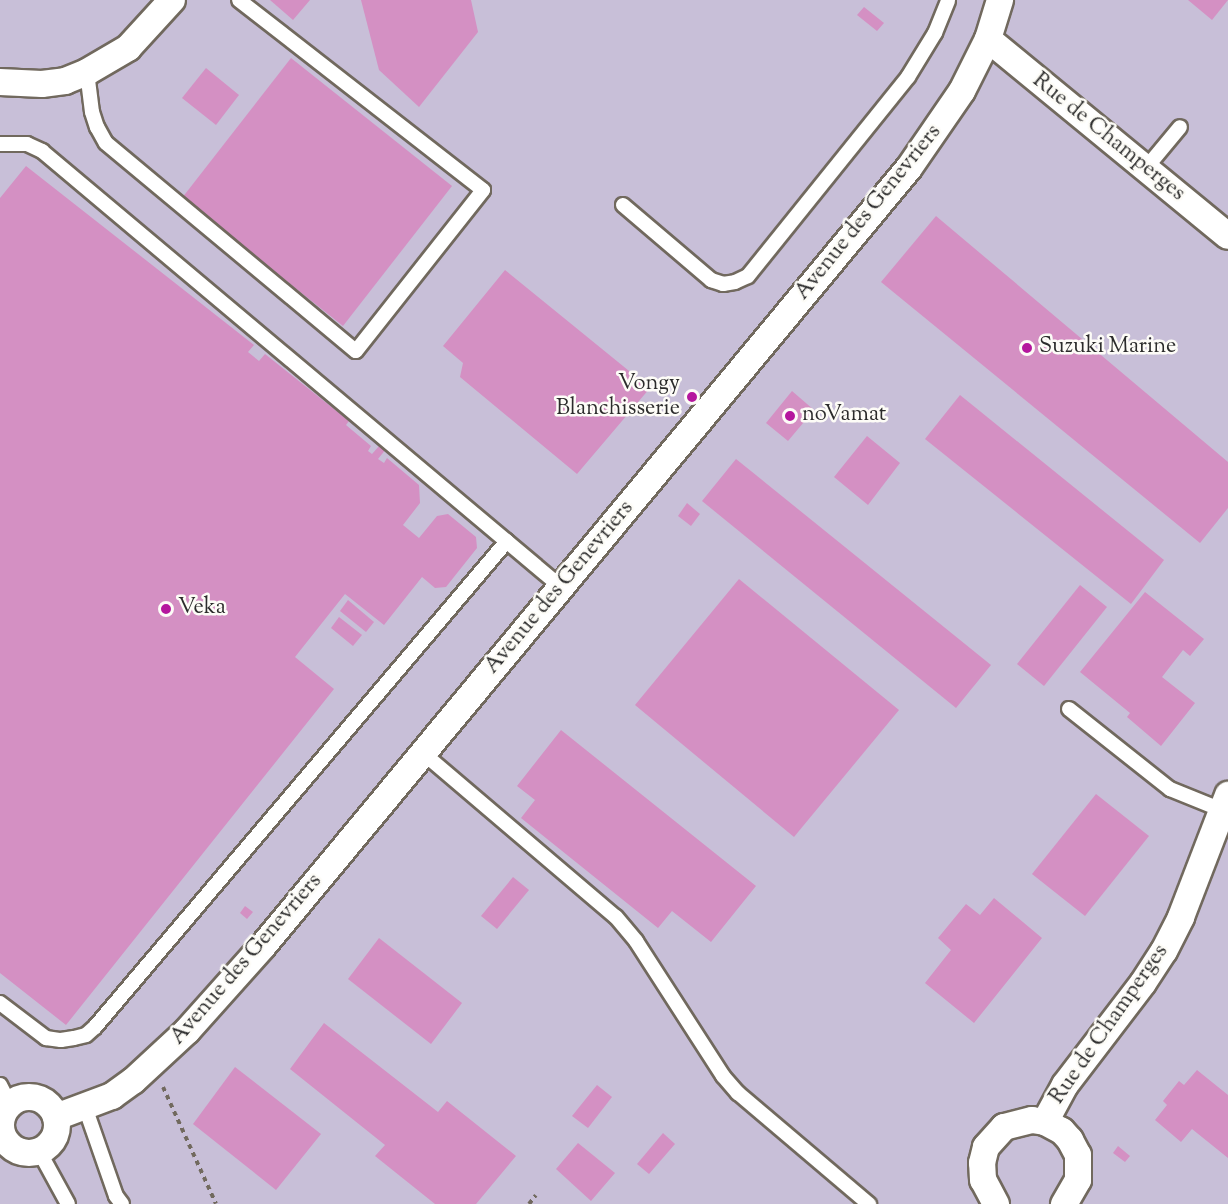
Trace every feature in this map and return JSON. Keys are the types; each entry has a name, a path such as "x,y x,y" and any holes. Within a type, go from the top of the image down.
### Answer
{"street":[{"path":"0,82 42,84 64,81 109,62 128,48 172,0"},
{"name":"Avenue des Genevriers","path":"56,1117 111,1096 152,1064 198,1019 263,946 915,160 962,91 988,39 1000,0"},
{"name":"Rue de Champerges","path":"988,39 1228,236"},
{"name":"Rue de Champerges","path":"1045,1122 1065,1085 1143,983 1164,951 1181,917 1225,802"},
{"path":"24,1098 39,1099 51,1108 56,1117 54,1137 39,1151 17,1150 7,1141 2,1111 24,1098"},
{"name":"Rue de Champerges","path":"991,1202 981,1172 983,1156 992,1138 1004,1127 1018,1121 1045,1122 1067,1136 1078,1155 1078,1180 1064,1204"}],"lane":[{"path":"87,72 92,112 106,143 356,351 483,190 239,0"},
{"path":"623,205 711,280 723,284 748,276 893,98 935,33 948,0"},
{"path":"1146,168 1180,127"},
{"path":"0,144 27,144 42,151 561,587"},
{"path":"0,1003 46,1038 61,1040 74,1038 86,1035 95,1027 507,541"},
{"path":"1069,709 1170,789 1225,802"},
{"path":"423,753 616,917 636,941 723,1076 738,1093 869,1204"},
{"path":"85,1107 116,1196 122,1204"},
{"path":"39,1151 68,1204"}],"path":[{"path":"152,1064 216,1204"},
{"path":"529,1204 536,1195"}],"shaded area":[{"path":"0,0 1228,0 1228,1204 0,1204"}],"building":[{"path":"270,0 310,0 293,20"},
{"path":"361,0 471,0 478,32 419,107 379,70"},
{"path":"1188,0 1228,0 1212,20"},
{"path":"864,7 884,23 877,31 857,15"},
{"path":"291,58 452,186 343,326 182,198"},
{"path":"206,68 239,95 216,125 182,98"},
{"name":"Veka","path":"26,166 254,345 248,352 259,361 265,354 349,421 346,425 371,446 368,451 372,454 380,445 386,449 378,459 384,463 387,458 419,485 420,503 403,525 419,538 437,516 448,514 476,537 477,548 446,587 435,588 422,577 384,625 345,594 295,657 334,689 66,1025 0,973 0,198"},
{"name":"Suzuki Marine","path":"936,216 1228,462 1228,508 1200,543 881,282"},
{"path":"505,270 650,388 577,474 460,377 463,363 443,346"},
{"name":"noVamat","path":"792,391 814,410 788,441 766,423"},
{"path":"960,395 1164,560 1131,604 925,439"},
{"path":"867,436 900,463 868,505 834,477"},
{"path":"736,459 991,665 956,708 702,501"},
{"path":"687,503 700,514 691,526 678,516"},
{"path":"739,579 899,710 794,837 635,705"},
{"path":"1080,585 1107,607 1044,686 1017,664"},
{"path":"1145,592 1204,639 1190,656 1183,650 1162,677 1195,703 1161,746 1127,717 1130,713 1080,672"},
{"path":"348,600 374,622 366,632 340,611"},
{"path":"339,617 362,635 353,646 331,628"},
{"path":"561,730 756,886 711,942 672,911 658,928 521,818 535,800 517,786"},
{"path":"1096,794 1149,836 1085,916 1032,874"},
{"path":"513,877 529,890 497,929 481,916"},
{"path":"994,898 1042,938 974,1023 925,983 951,950 938,938 966,904 980,915"},
{"path":"245,906 253,912 247,919 240,913"},
{"path":"379,938 462,1003 431,1044 348,979"},
{"path":"324,1023 438,1112 447,1101 516,1156 476,1204 435,1204 375,1156 385,1145 290,1069"},
{"path":"235,1067 321,1134 276,1190 193,1124"},
{"path":"1197,1070 1228,1095 1228,1158 1192,1129 1181,1142 1155,1120 1167,1105 1163,1101 1179,1081 1184,1085"},
{"path":"597,1085 612,1097 588,1128 572,1116"},
{"path":"663,1133 675,1144 649,1174 637,1164"},
{"path":"578,1143 615,1173 591,1201 556,1169"},
{"path":"1118,1146 1130,1156 1125,1162 1113,1153"}],"place":[{"name":"Suzuki Marine","path":"1027,348"},
{"name":"Vongy Blanchisserie","path":"692,397"},
{"name":"noVamat","path":"790,416"},
{"name":"Veka","path":"166,609"}]}
